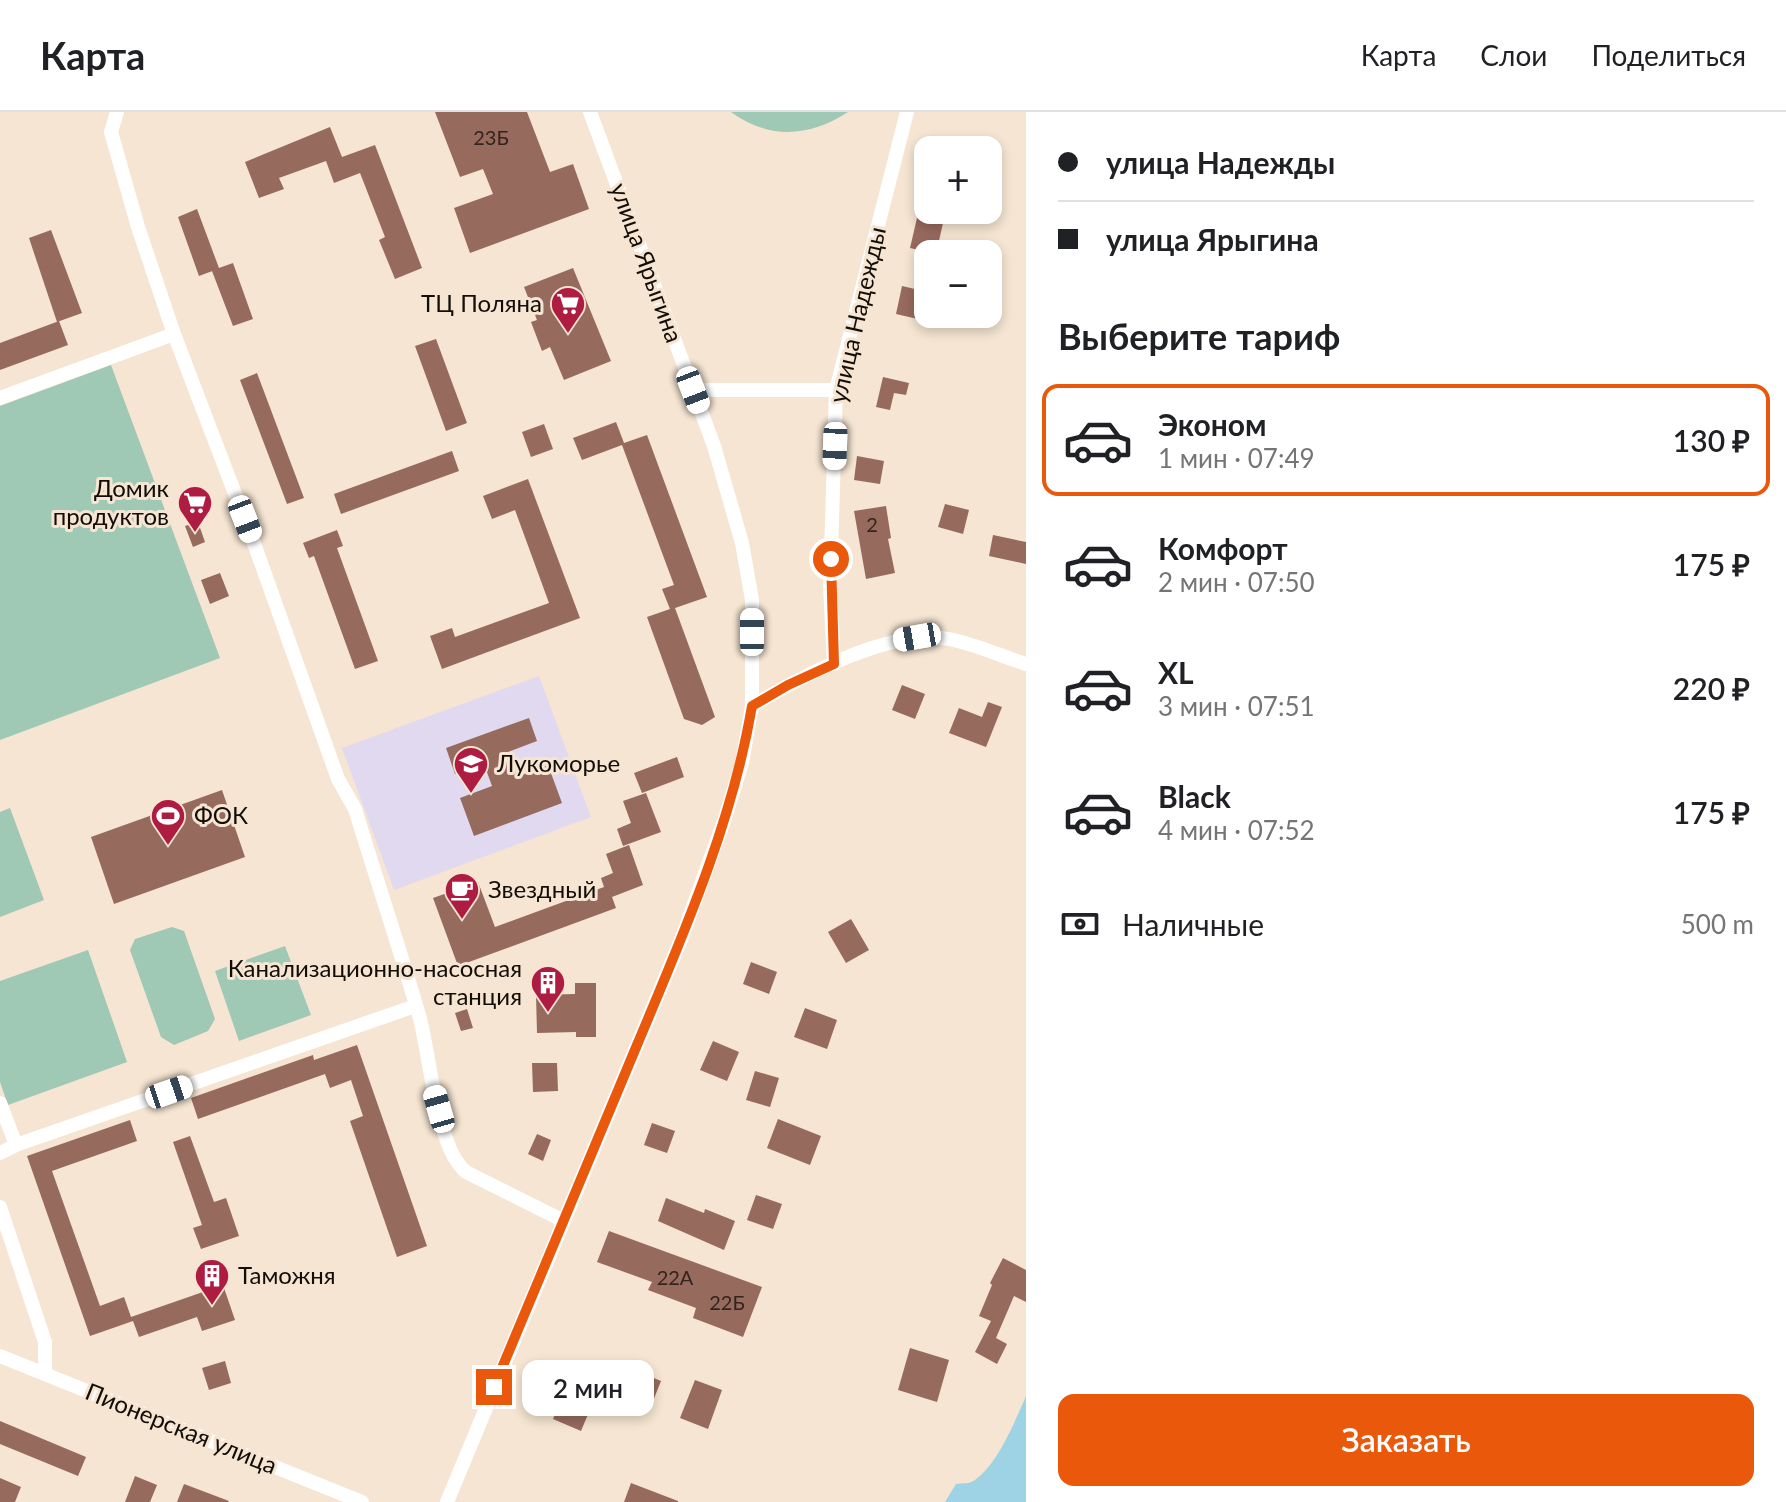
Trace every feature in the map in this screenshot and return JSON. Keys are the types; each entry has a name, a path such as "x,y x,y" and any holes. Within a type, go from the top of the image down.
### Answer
{"street":[{"path":"117,112 111,132 138,227 174,334 255,546 338,779 355,809 415,1006 431,1083 455,1163 466,1172 564,1221"},
{"name":"улица Ярыгина","path":"447,1502 682,937 742,763 752,706 752,600 742,543 714,446 590,112"},
{"name":"улица Надежды","path":"834,664 830,587 836,390 907,112"},
{"path":"0,398 174,334"},
{"path":"693,390 836,390"},
{"path":"752,706 834,664 892,641 917,637 949,639 1026,664"},
{"path":"0,1153 415,1006"},
{"path":"0,1103 16,1145"},
{"path":"0,1207 45,1342 45,1374"},
{"name":"Пионерская улица","path":"0,1356 362,1502"}],"shaded area":[{"name":"Лукоморье","path":"539,676 591,817 394,890 342,748"}],"green space":[{"path":"731,112 848,112 819,126 790,132 760,127"},
{"path":"111,365 220,658 0,740 0,406"},
{"path":"10,808 44,900 0,917 0,812"},
{"path":"172,927 184,931 215,1019 208,1031 174,1045 161,1037 130,950 135,939"},
{"path":"285,946 311,1015 239,1041 215,971"},
{"path":"88,950 127,1062 8,1105 0,1082 0,981"}],"water":[{"path":"1026,1396 1026,1502 945,1502 956,1484 973,1481 991,1464"}],"building":[{"path":"435,112 527,112 550,172 573,164 589,209 470,253 454,208 493,194 483,169 460,177"},
{"path":"330,127 342,157 375,145 422,268 395,279 379,240 385,237 360,173 334,183 326,161 279,178 284,189 259,198 245,162"},
{"path":"197,209 219,268 233,263 253,319 233,326 212,271 199,276 178,217"},
{"path":"916,224 943,224 939,240 914,240 914,249 910,248"},
{"path":"51,230 82,313 57,322 29,238"},
{"name":"ТЦ Поляна","path":"573,268 611,361 564,380 550,347 542,351 531,322 537,320 524,287"},
{"path":"902,286 914,289 914,318 896,314"},
{"path":"59,321 68,345 0,370 0,343"},
{"path":"436,339 467,423 446,431 415,346"},
{"path":"257,373 304,498 287,504 240,380"},
{"path":"883,377 909,383 906,395 894,393 890,410 876,407"},
{"path":"616,422 624,443 647,435 707,597 675,608 715,717 702,725 684,719 647,617 670,609 662,589 674,585 622,445 582,460 573,438"},
{"path":"544,424 553,449 531,457 522,432"},
{"path":"452,451 459,471 341,514 334,494"},
{"path":"857,456 884,461 880,484 854,480"},
{"path":"528,479 580,618 442,669 430,636 452,628 455,637 549,603 515,510 492,519 483,496"},
{"path":"945,504 969,510 963,534 938,527"},
{"path":"886,506 891,538 888,539 895,573 866,579 854,511"},
{"name":"Домик продуктов","path":"198,522 205,542 193,547 185,526"},
{"path":"337,530 343,546 337,548 378,661 355,669 314,556 309,558 303,543"},
{"path":"993,535 1026,542 1026,564 989,556"},
{"path":"220,573 229,596 210,604 201,580"},
{"path":"902,685 925,694 915,719 892,710"},
{"path":"988,702 1002,707 986,747 949,733 959,708 982,717"},
{"path":"529,718 537,741 508,752 517,777 548,765 562,803 474,836 460,798 492,786 484,764 455,774 446,748"},
{"path":"677,757 684,777 642,793 634,773"},
{"name":"ФОК","path":"222,790 245,857 114,904 91,837"},
{"path":"646,793 661,832 623,846 617,829 631,823 623,801"},
{"path":"629,845 643,885 612,897 616,908 458,966 433,898 478,882 495,927 604,887 601,878 613,873 606,854"},
{"path":"851,919 869,950 846,963 828,932"},
{"path":"751,962 777,972 769,994 743,984"},
{"path":"575,983 596,983 596,1037 576,1037 576,1032 537,1033 536,995 575,994"},
{"path":"805,1008 837,1020 827,1049 794,1037"},
{"path":"467,1009 473,1028 461,1031 455,1013"},
{"path":"713,1041 739,1052 727,1081 700,1070"},
{"path":"357,1045 427,1246 397,1257 350,1121 363,1116 351,1080 330,1088 325,1074 198,1119 191,1098 313,1055 314,1060"},
{"path":"532,1063 557,1063 558,1091 533,1092"},
{"path":"755,1071 779,1078 770,1107 746,1100"},
{"path":"778,1119 821,1136 810,1165 767,1148"},
{"path":"130,1120 137,1141 52,1171 100,1306 124,1297 131,1317 223,1285 235,1320 202,1331 197,1317 139,1337 133,1321 90,1336 27,1156"},
{"path":"652,1123 675,1131 667,1153 644,1145"},
{"path":"537,1134 551,1140 543,1161 528,1154"},
{"path":"190,1136 214,1202 226,1198 239,1236 201,1249 193,1228 202,1225 173,1142"},
{"path":"756,1195 782,1204 773,1229 747,1220"},
{"path":"666,1198 735,1221 724,1250 658,1221"},
{"path":"609,1231 762,1287 743,1337 693,1318 696,1308 648,1290 652,1282 597,1262"},
{"path":"1003,1258 1026,1270 1026,1302 1014,1296 996,1338 1007,1344 997,1364 975,1352 991,1321 979,1316 992,1285 990,1283"},
{"path":"910,1348 949,1360 937,1402 898,1390"},
{"path":"610,1360 661,1381 651,1406 600,1386"},
{"path":"225,1361 231,1383 209,1390 202,1368"},
{"path":"695,1380 722,1390 708,1429 680,1418"},
{"path":"561,1400 589,1412 581,1431 553,1419"},
{"path":"0,1421 86,1457 78,1476 0,1444"},
{"path":"135,1476 157,1485 150,1502 125,1502"},
{"path":"0,1478 21,1487 15,1502 0,1502"},
{"path":"631,1483 678,1501 678,1502 624,1502"},
{"path":"184,1484 229,1501 177,1502"}],"place":[{"name":"ТЦ Поляна","path":"568,335"},
{"name":"Домик продуктов","path":"195,534"},
{"name":"Лукоморье","path":"471,795"},
{"name":"ФОК","path":"168,847"},
{"name":"Звездный","path":"462,921"},
{"name":"Канализационно-насосная станция","path":"548,1014"},
{"name":"Таможня","path":"212,1307"}],"route":[{"path":"494,1387 682,937 742,763 752,706 834,664 831,559"}]}
